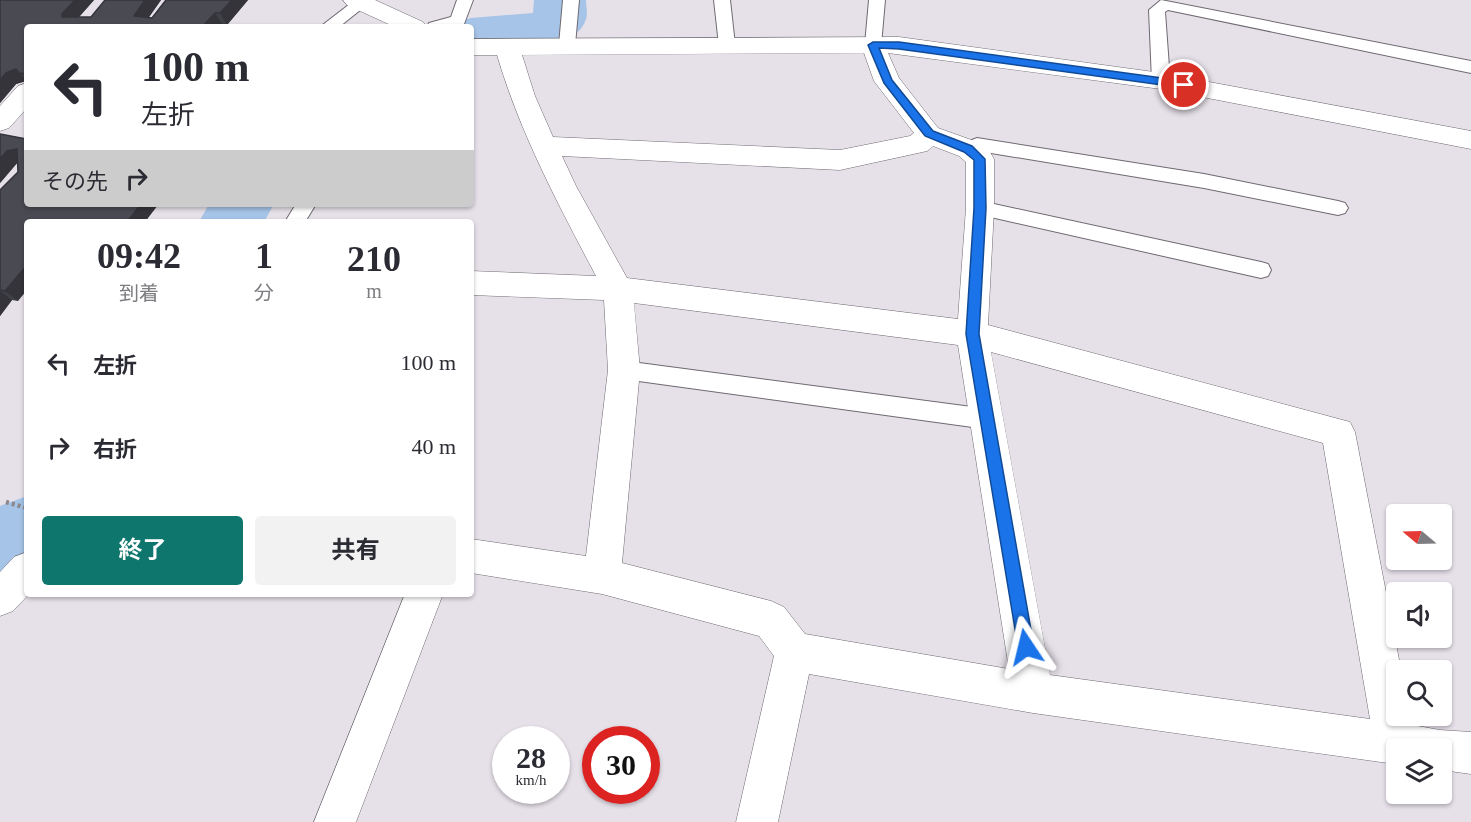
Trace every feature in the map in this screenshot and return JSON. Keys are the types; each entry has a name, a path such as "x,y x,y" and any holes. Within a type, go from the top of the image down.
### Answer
{"street":[{"path":"358,2 408,24"},
{"path":"873,45 887,81 929,134 968,149 980,159 980,208 972,334 1033,693"},
{"path":"474,47 899,45 1161,81 1471,140"},
{"path":"507,46 522,96 562,186 618,289 624,370 602,576"},
{"path":"0,122 24,95"},
{"path":"545,146 840,160 918,144 929,134"},
{"path":"474,283 618,289 972,334 1338,432 1394,738"},
{"path":"474,556 602,576 771,620 794,652 1033,693 1386,743"},
{"path":"0,598 24,573"},
{"path":"335,822 423,597"},
{"path":"757,822 794,652"},
{"path":"1452,751 1471,753"}],"lane":[{"path":"445,24 458,20 465,0"},
{"path":"567,45 571,0"},
{"path":"722,0 727,45"},
{"path":"873,45 877,0"},
{"path":"332,24 358,2"},
{"path":"1161,81 1157,10 1165,4 1471,67"},
{"path":"968,149 976,144 1204,181 1338,208"},
{"path":"980,208 1262,270"},
{"path":"624,370 987,418"}],"path":[{"path":"6,502 24,507"}],"building":[{"path":"0,0 75,0 62,14 62,17 91,17 105,0 145,0 134,16 152,18 166,0 232,0 220,13 215,13 205,24 24,24 24,74 19,73 16,69 6,73 0,80"},
{"path":"0,134 24,138 24,207 139,207 129,219 24,219 24,269 5,291 0,290 0,190 18,172 17,149 7,151 0,159"}],"waterway":[{"path":"474,35 548,29 559,19 560,0"},
{"path":"233,219 240,207"},
{"path":"0,563 24,537"}],"route":[{"path":"1026,647 972,334 980,208 980,159 968,149 929,134 887,81 873,45 899,45 1184,85"}]}
